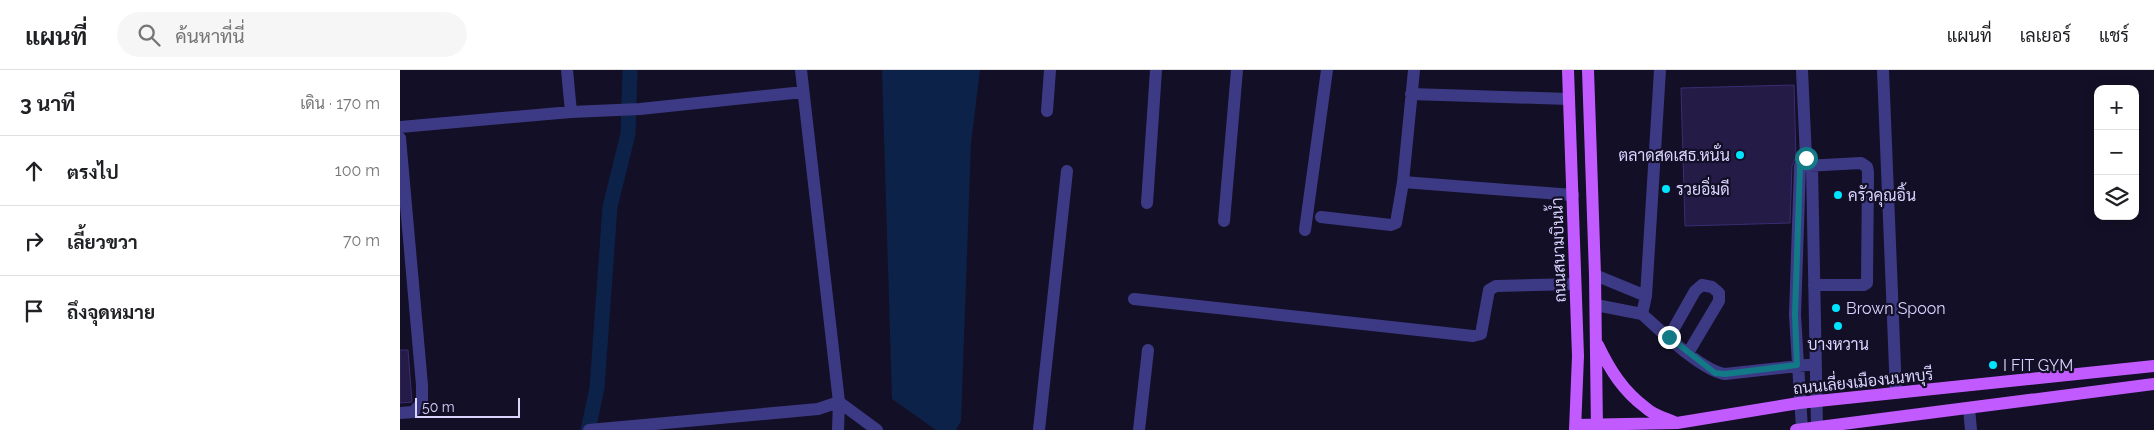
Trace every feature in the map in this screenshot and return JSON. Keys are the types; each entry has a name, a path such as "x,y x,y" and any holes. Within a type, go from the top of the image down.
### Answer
{"main road":[{"name":"ถนนสนามบินน้ำ","path":"1568,70 1578,356 1575,428"},
{"path":"1588,70 1596,275 1598,428"},
{"path":"1596,340 1608,366 1619,383 1646,409 1676,423"},
{"name":"ถนนเลี่ยงเมืองนนทบุรี","path":"1575,428 1676,423 1800,403 2154,366"},
{"path":"1799,430 1816,427 1855,426 1969,408 2154,384"}],"street":[{"path":"567,70 571,112"},
{"path":"801,70 839,402 839,429"},
{"path":"1047,111 1050,70"},
{"path":"1147,204 1156,70"},
{"path":"1224,221 1237,70"},
{"path":"1305,230 1327,70"},
{"path":"1322,217 1391,225 1396,223 1403,182 1414,70"},
{"path":"1642,314 1646,296 1660,70"},
{"path":"1802,70 1814,285 1816,427"},
{"path":"1883,70 1896,393"},
{"path":"400,127 571,112 640,109 803,92"},
{"path":"1411,94 1569,99"},
{"path":"400,138 422,385 422,403 413,412 400,413"},
{"path":"1806,164 1861,163 1868,172 1867,283 1864,285 1814,285"},
{"path":"1799,430 1800,403 1795,315 1806,164"},
{"path":"1039,430 1066,171"},
{"path":"1403,182 1573,194"},
{"path":"1596,275 1646,296"},
{"path":"1134,299 1473,336 1481,334 1489,290 1496,286 1575,284"},
{"path":"1669,337 1695,291 1702,285 1712,286 1719,293 1719,301 1688,353"},
{"path":"1596,305 1642,314 1715,373 1725,374 1816,364"},
{"path":"1139,430 1148,350"},
{"path":"589,430 818,409 839,402"},
{"path":"839,402 877,430"},
{"path":"1969,408 1971,430"},
{"path":"818,409 839,429"}],"water":[{"path":"882,70 980,70 971,143 961,421 956,430 936,430 892,399"}],"building":[{"name":"ตลาดสดเสธ.หนั่น","path":"1794,85 1796,157 1792,166 1790,223 1685,226 1681,88"},
{"path":"400,350 408,350 412,402 400,403"}],"waterway":[{"path":"588,430 597,388 610,207 628,134 630,70"}],"place":[{"name":"ตลาดสดเสธ.หนั่น","path":"1740,155"},
{"name":"รวยอิ่มดี","path":"1666,189"},
{"name":"ครัวคุณอิ้น","path":"1838,195"},
{"name":"Brown Spoon","path":"1836,308"},
{"name":"บางหวาน","path":"1838,326"},
{"name":"I FIT GYM","path":"1993,365"}],"route":[{"path":"1669,337 1715,373 1725,374 1797,365 1795,315 1800,166 1806,158"}]}
